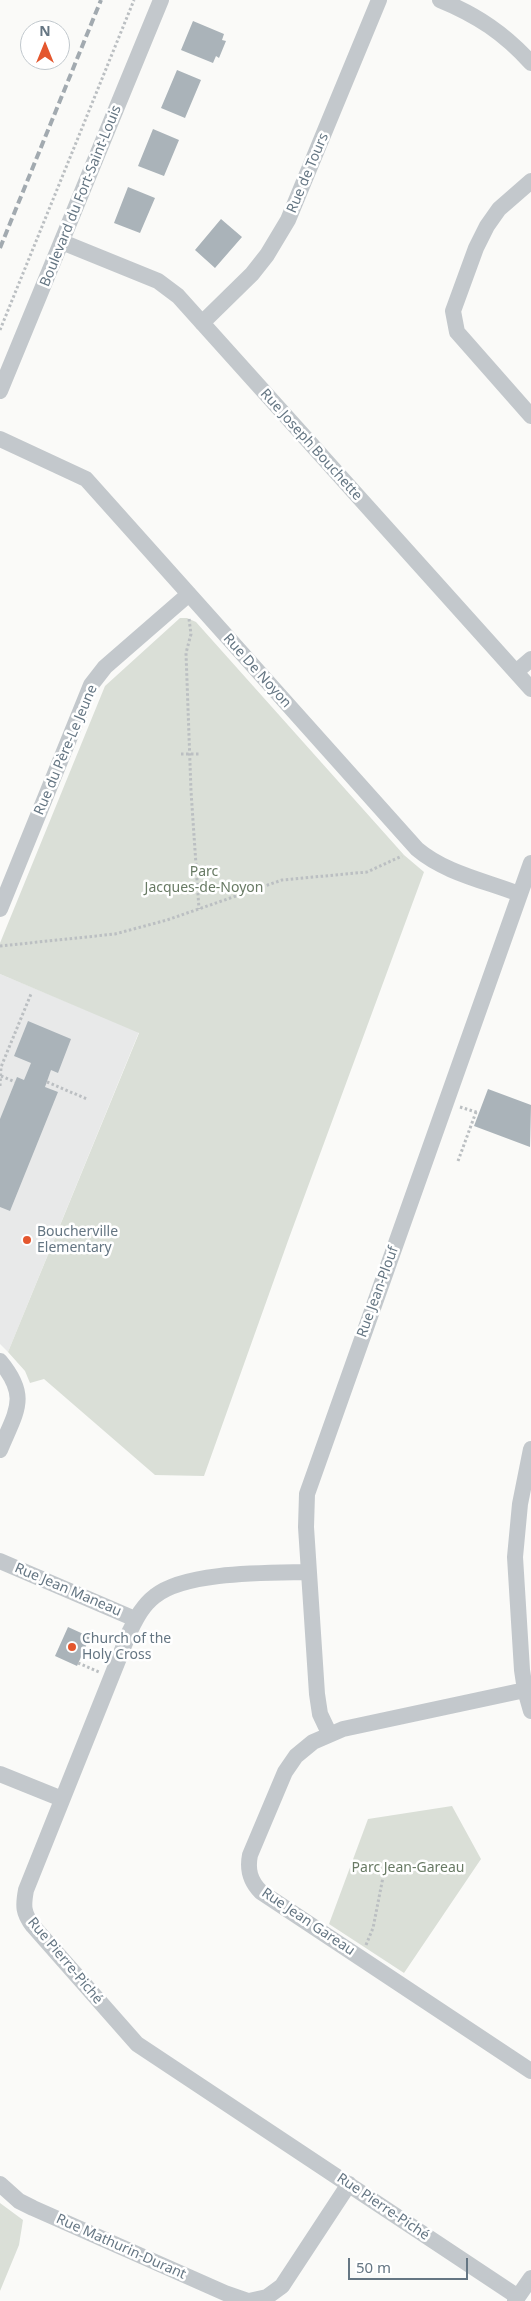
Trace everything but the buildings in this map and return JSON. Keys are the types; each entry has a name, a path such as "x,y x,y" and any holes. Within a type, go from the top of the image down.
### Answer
{"street":[{"name":"Boulevard du Fort-Saint-Louis","path":"0,391 160,0"},
{"name":"Rue de Tours","path":"202,323 257,268 267,256 288,220 379,0"},
{"path":"440,0 462,9 488,24 511,42 531,63"},
{"path":"531,180 499,209 487,226 476,248 453,311 457,332 531,416"},
{"name":"Rue Joseph Bouchette","path":"62,242 158,281 178,296 531,689"},
{"name":"Rue De Noyon","path":"0,439 86,478 417,850 427,858 440,864 520,894"},
{"name":"Rue du Père-Le Jeune","path":"0,910 91,685 105,667 188,594"},
{"path":"516,672 531,659"},
{"name":"Rue Jean-Plouf","path":"329,1733 320,1714 318,1700 306,1507 311,1480 531,863"},
{"path":"0,1361 13,1378 19,1392 19,1402 0,1450"},
{"path":"531,1449 520,1504 515,1557 516,1600 525,1690 531,1711"},
{"name":"Rue Jean Maneau","path":"0,1561 135,1620"},
{"name":"Rue Pierre-Piché","path":"309,1572 208,1578 174,1585 152,1598 135,1620 26,1890 23,1907 26,1917 137,2044 349,2184 517,2299"},
{"name":"Rue Jean Gareau","path":"525,1690 329,1733 302,1749 285,1772 250,1855 249,1873 255,1886 261,1892 531,2071"},
{"path":"0,1774 62,1799"},
{"name":"Rue Mathurin-Durant","path":"0,2184 19,2201 32,2208 225,2293 249,2301 267,2297 282,2286 349,2184"},
{"path":"517,2299 531,2278"}],"path":[{"name":"Boulevard du Fort-Saint-Louis","path":"0,330 134,0"},
{"path":"189,615 191,634 186,653 199,909"},
{"path":"181,754 200,754"},
{"path":"0,946 115,934 166,920 282,880 366,872 407,853"},
{"path":"0,1086 1,1067 31,994"},
{"path":"1,1076 15,1082"},
{"path":"47,1082 87,1099"},
{"path":"456,1105 477,1113 458,1161"},
{"path":"78,1663 102,1673"},
{"path":"365,1948 373,1928 386,1862"}],"shaded area":[{"name":"Boucherville Elementary","path":"0,974 139,1032 8,1352 0,1344"}],"green space":[{"name":"Parc Jacques-de-Noyon","path":"180,618 187,618 196,622 404,855 424,872 289,1238 204,1476 155,1475 44,1379 30,1383 25,1371 8,1352 139,1033 0,974 0,943 105,686"},
{"name":"Parc Jean-Gareau","path":"452,1806 481,1859 404,1973 329,1924 368,1819"},
{"path":"0,2203 23,2220 19,2245 0,2291"}],"railway":[{"path":"0,248 101,0"}],"place":[{"name":"Boucherville Elementary","path":"27,1240"},
{"name":"Church of the Holy Cross","path":"72,1647"}]}
